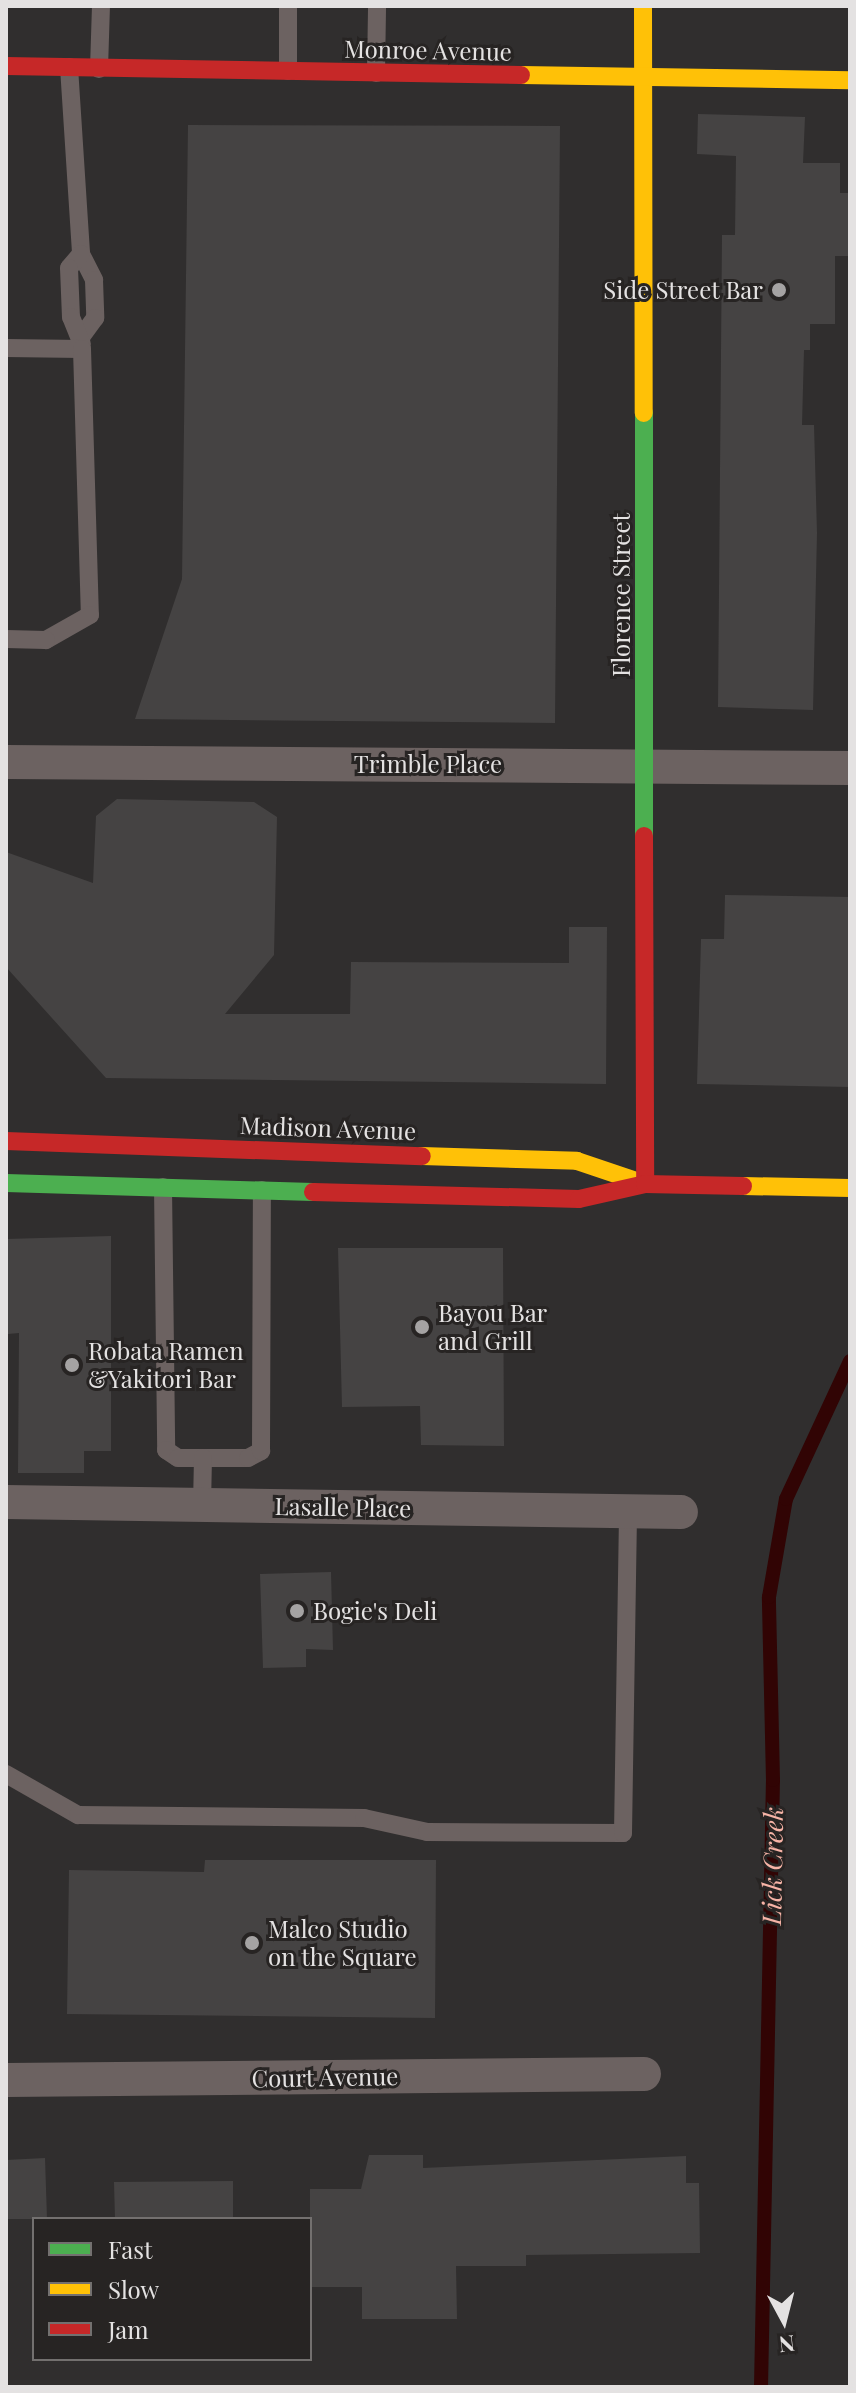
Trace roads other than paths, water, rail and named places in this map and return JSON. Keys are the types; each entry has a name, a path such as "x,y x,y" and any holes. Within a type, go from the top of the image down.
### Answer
{"street":[{"name":"Florence Street","path":"643,6 645,1184"},
{"name":"Monroe Avenue","path":"6,66 850,80"},
{"name":"Trimble Place","path":"6,762 850,768"},
{"name":"Madison Avenue","path":"6,1141 577,1161 645,1184"},
{"name":"Madison Avenue","path":"6,1183 579,1199 645,1184 850,1188"},
{"name":"Lasalle Place","path":"6,1502 681,1512"},
{"name":"Court Avenue","path":"6,2080 644,2074"}],"lane":[{"path":"99,69 101,6"},
{"path":"288,6 288,72"},
{"path":"376,73 377,6"},
{"path":"6,639 46,640 90,615 82,342 95,318 93,267 81,254 69,67"},
{"path":"6,348 82,342"},
{"path":"163,1187 166,1450 203,1458 248,1458 261,1451 262,1190"},
{"path":"202,1505 203,1458"},
{"path":"6,1774 78,1815 364,1818 427,1832 623,1833 628,1511"}],"waterway":[{"name":"Lick Creek","path":"761,2387 773,1780 769,1597 786,1499 850,1361"}],"place":[{"name":"Side Street Bar","path":"779,290"},
{"name":"Bayou Bar and Grill","path":"422,1327"},
{"name":"Robata Ramen &Yakitori Bar","path":"72,1365"},
{"name":"Bogie's Deli","path":"297,1611"},
{"name":"Malco Studio on the Square","path":"252,1943"}]}
